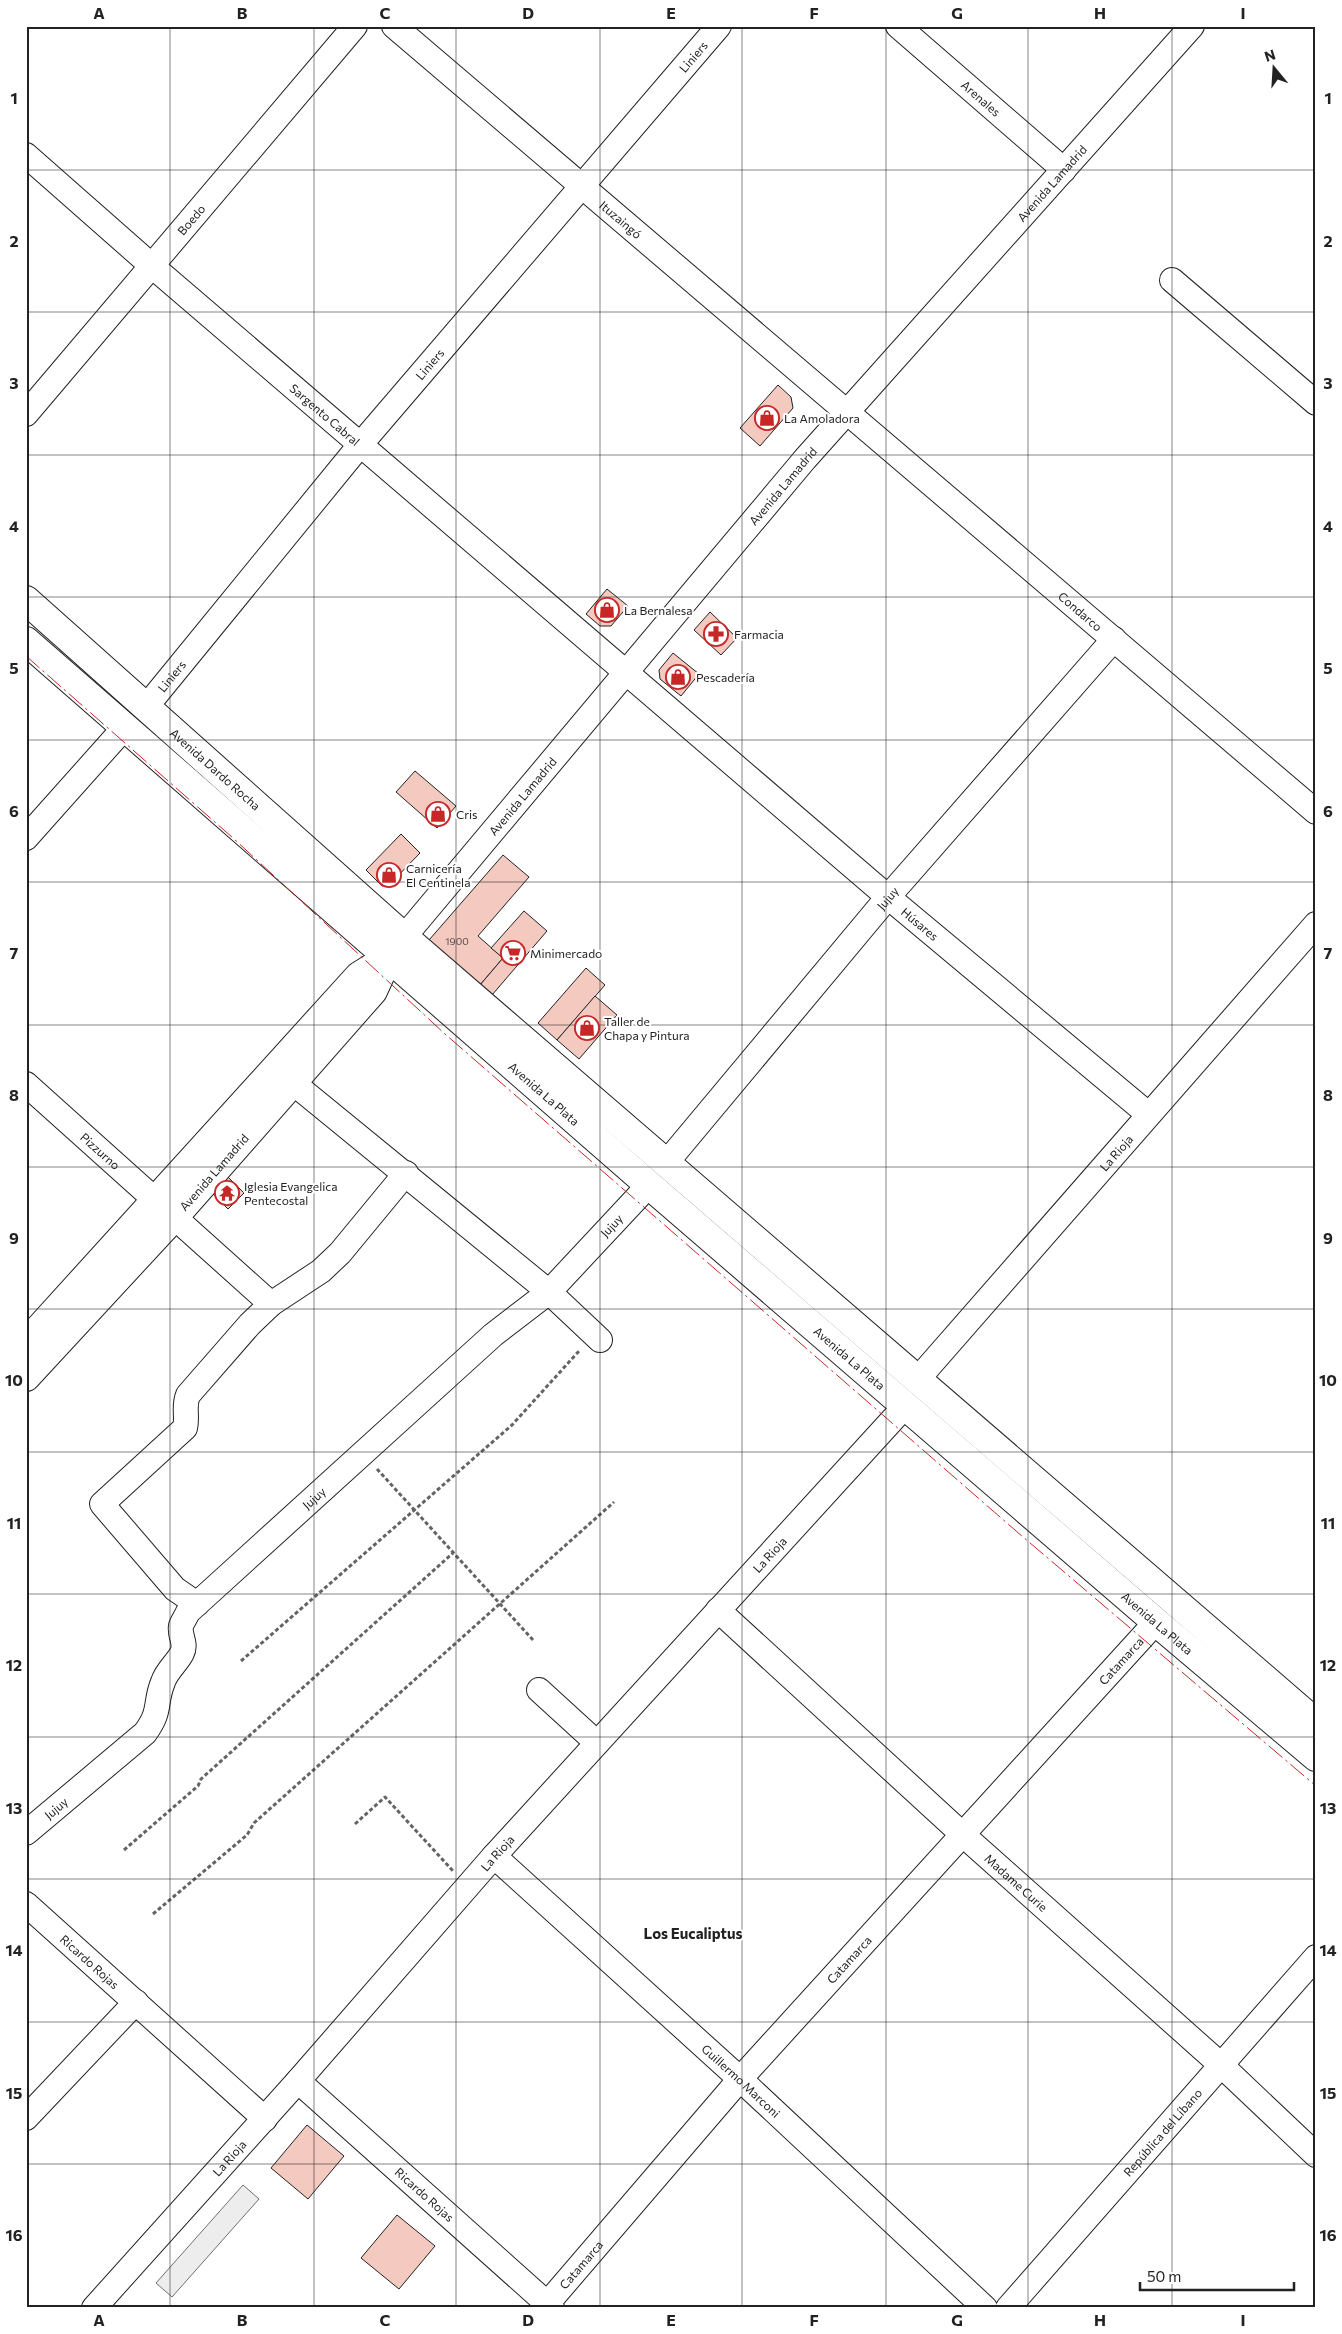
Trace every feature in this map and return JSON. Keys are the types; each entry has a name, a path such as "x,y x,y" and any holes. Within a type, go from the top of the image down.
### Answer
{"main road":[{"name":"Avenida Dardo Rocha","path":"26,600 404,937"},
{"path":"26,641 388,958"},
{"path":"404,937 1316,1723"},
{"name":"Avenida Lamadrid","path":"26,1342 166,1208 292,1082 373,991 388,958 404,937"},
{"name":"Avenida Lamadrid","path":"26,1376 359,976 388,958"},
{"name":"Avenida La Plata","path":"388,958 1156,1622 1316,1757"}],"street":[{"name":"Boedo","path":"26,414 355,26"},
{"name":"Ituzaingó","path":"394,26 847,412"},
{"name":"Liniers","path":"146,707 360,445 719,26"},
{"name":"Arenales","path":"898,26 1064,170"},
{"name":"Avenida Lamadrid","path":"404,937 847,412 1192,26"},
{"name":"Sargento Cabral","path":"26,156 360,445 627,672"},
{"path":"1172,280 1316,403"},
{"name":"Condarco","path":"847,412 1316,812"},
{"name":"Jujuy","path":"667,1162 888,897 1114,638"},
{"name":"Húsares","path":"627,672 888,897 1148,1114"},
{"path":"26,838 124,727"},
{"name":"La Rioja","path":"917,1380 1316,924"},
{"path":"292,1082 406,1173 549,1292 596,1336"},
{"name":"Pizzurno","path":"26,1084 271,1304"},
{"path":"197,1604 175,1589 102,1504 185,1428 187,1420 184,1407 188,1395 250,1324 271,1304 321,1271 340,1253 406,1173"},
{"name":"Jujuy","path":"26,1833 145,1733 155,1720 162,1683 182,1653 184,1643 181,1636 181,1625 188,1612 493,1335 549,1292 649,1185"},
{"name":"La Rioja","path":"94,2308 298,2082 494,1856 906,1405"},
{"name":"Madame Curie","path":"718,1610 962,1834 1221,2065 1316,2155"},
{"name":"Catamarca","path":"550,2306 740,2079 1156,1622"},
{"path":"539,1690 597,1742"},
{"name":"Guillermo Marconi","path":"494,1856 740,2079 985,2308"},
{"name":"Ricardo Rojas","path":"26,1904 265,2118"},
{"name":"República del Líbano","path":"1008,2308 1316,1957"},
{"path":"26,2118 136,2002"},
{"name":"Ricardo Rojas","path":"298,2082 550,2306"}],"path":[{"path":"241,1661 512,1425 596,1336"},
{"path":"362,1454 533,1640"},
{"path":"153,1914 247,1835 254,1823 614,1502"},
{"path":"124,1850 198,1786 201,1779 453,1553"},
{"path":"355,1824 385,1797 468,1887"}],"shaded area":[{"path":"243,2185 259,2199 172,2297 156,2283"}],"building":[{"name":"La Amoladora","path":"778,385 791,397 793,408 760,446 740,428"},
{"name":"La Bernalesa","path":"607,589 628,606 611,626 600,626 586,614"},
{"name":"Farmacia","path":"710,612 737,638 721,655 694,630"},
{"name":"Pescadería","path":"673,653 699,674 681,696 660,679 659,670"},
{"path":"415,771 456,806 437,828 396,792"},
{"path":"401,834 420,853 389,885 382,886 366,870"},
{"path":"503,855 529,877 478,936 503,958 480,985 429,940"},
{"name":"Minimercado","path":"524,911 547,931 492,995 480,985 503,958 491,948"},
{"path":"586,968 605,985 557,1040 538,1023"},
{"name":"Taller de Chapa y Pintura","path":"595,996 617,1015 579,1059 557,1040"},
{"name":"Iglesia Evangelica Pentecostal","path":"227,1176 244,1193 228,1209 211,1192"},
{"path":"307,2125 344,2156 308,2199 271,2168"},
{"path":"397,2215 435,2246 399,2289 361,2258"}],"power":[{"path":"26,656 233,838 445,1034 1023,1537 1316,1786"}],"place":[{"name":"La Amoladora","path":"767,418"},
{"name":"La Bernalesa","path":"607,610"},
{"name":"Farmacia","path":"716,634"},
{"name":"Pescadería","path":"678,677"},
{"name":"Cris","path":"438,814"},
{"name":"Carnicería El Centinela","path":"389,875"},
{"name":"Minimercado","path":"513,953"},
{"name":"Taller de Chapa y Pintura","path":"587,1028"},
{"name":"Iglesia Evangelica Pentecostal","path":"227,1193"}],"district":[{"name":"Los Eucaliptus","path":"693,1933"}]}
